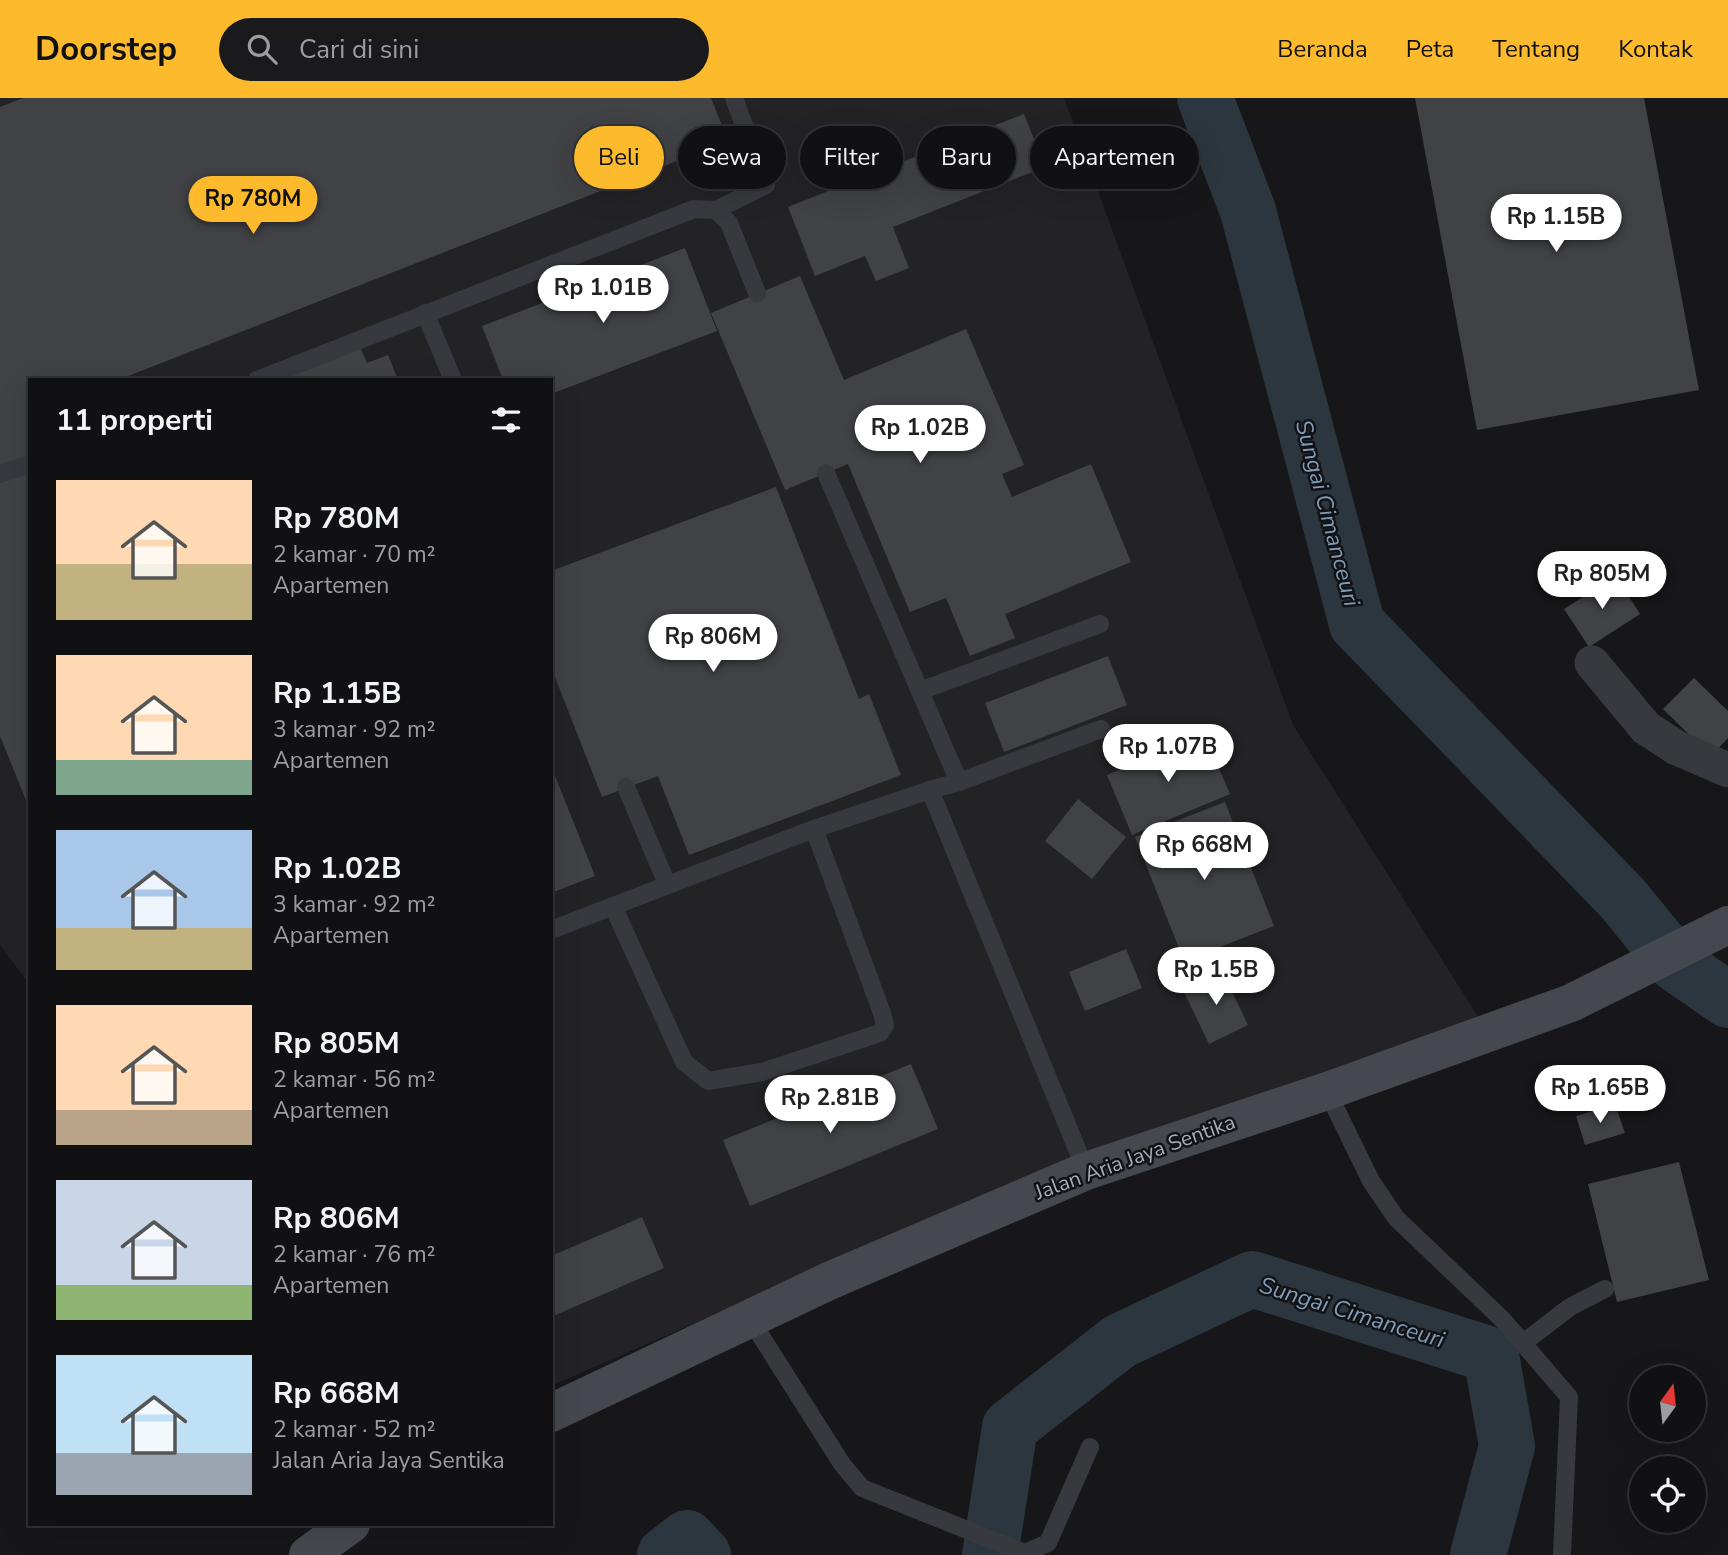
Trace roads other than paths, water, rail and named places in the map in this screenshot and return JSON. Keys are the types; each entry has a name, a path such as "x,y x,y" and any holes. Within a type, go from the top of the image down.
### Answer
{"street":[{"path":"1592,663 1646,728 1677,748 1728,770"},
{"name":"Jalan Aria Jaya Sentika","path":"553,1412 829,1281 1086,1171 1327,1091 1571,1003 1728,925"},
{"path":"308,1555 348,1526"}],"lane":[{"path":"262,378 694,209 716,210 766,185 734,98"},
{"path":"716,210 729,223 757,293"},
{"path":"425,313 452,378"},
{"path":"0,474 28,465"},
{"path":"826,473 959,782"},
{"path":"920,691 1100,624"},
{"path":"553,929 814,829 959,782 1101,729"},
{"path":"626,787 667,884"},
{"path":"930,790 1086,1171"},
{"path":"613,906 684,1062 708,1081 762,1072 880,1033 885,1025 882,1013 814,829"},
{"path":"1327,1091 1371,1181 1396,1218 1503,1320 1569,1397 1562,1555"},
{"path":"1523,1343 1570,1307 1605,1289"},
{"path":"750,1320 842,1464 862,1488 1025,1553 1048,1543 1090,1447"}],"waterway":[{"name":"Sungai Cimanceuri","path":"1205,98 1248,211 1357,624 1623,899 1676,964 1728,1000"},
{"name":"Sungai Cimanceuri","path":"990,1555 1010,1427 1120,1341 1252,1279 1491,1355 1507,1446 1478,1555"},
{"name":"Sungai Cimanceuri","path":"665,1555 687,1538 703,1555"}]}
